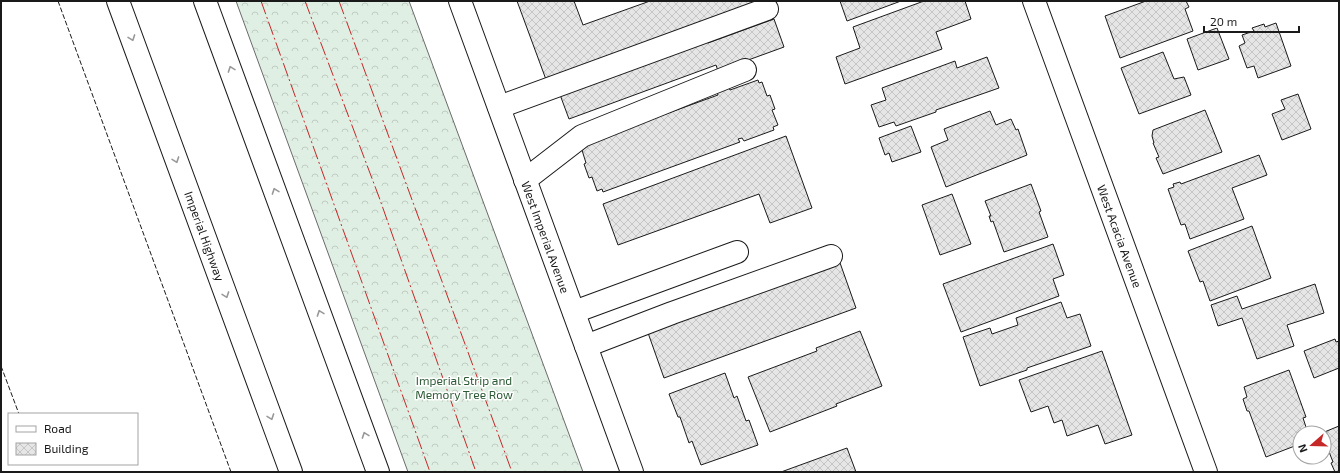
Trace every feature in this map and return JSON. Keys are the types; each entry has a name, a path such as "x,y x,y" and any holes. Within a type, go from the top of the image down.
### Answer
{"street":[{"name":"Imperial Highway","path":"118,1 291,472"},
{"path":"205,1 378,472"},
{"name":"West Imperial Avenue","path":"460,1 632,472"},
{"name":"West Acacia Avenue","path":"1034,1 1206,472"},
{"path":"499,107 767,9"},
{"path":"525,180 582,136 746,70"},
{"path":"574,312 737,252"},
{"path":"586,346 672,313 831,256"}],"green space":[{"name":"Imperial Strip and Memory Tree Row","path":"236,1 409,1 583,472 408,472"}],"building":[{"path":"517,1 574,1 583,25 650,1 762,1 548,85"},
{"path":"840,1 901,1 847,21"},
{"path":"924,1 965,1 971,19 936,32 942,49 845,84 836,57 860,48 853,27"},
{"path":"1146,1 1186,1 1189,7 1185,9 1193,31 1120,58 1105,16"},
{"path":"774,19 784,47 718,71 716,65 569,119 559,92 707,38 708,43"},
{"path":"1276,23 1291,66 1258,78 1254,66 1247,68 1239,46 1245,43 1242,35 1254,31 1252,28 1264,24 1265,27"},
{"path":"1217,28 1229,59 1198,70 1187,39"},
{"path":"1163,52 1174,79 1184,77 1191,95 1139,114 1121,68"},
{"path":"987,57 999,88 896,126 894,122 879,127 871,105 886,100 882,88 955,61 957,68"},
{"path":"758,80 759,83 762,82 767,96 770,95 775,109 772,110 778,125 773,127 774,130 744,141 742,138 738,139 740,142 603,192 602,189 597,191 592,177 589,178 584,164 586,163 581,147 583,144 718,95 717,92 729,88 730,90"},
{"path":"1298,94 1311,129 1282,140 1272,114 1285,109 1281,100"},
{"path":"1205,110 1222,152 1163,174 1156,158 1159,157 1153,143 1153,130"},
{"path":"990,111 996,125 1011,119 1016,130 1018,129 1027,155 946,187 931,147 948,140 944,129"},
{"path":"911,126 921,152 892,162 889,153 885,155 879,138"},
{"path":"786,136 812,208 770,223 759,194 618,245 603,204"},
{"path":"1259,155 1267,175 1232,188 1244,219 1190,239 1185,224 1181,225 1168,189 1174,187 1173,184 1180,182 1181,184"},
{"path":"1031,184 1041,211 1039,212 1048,237 1004,252 993,221 991,222 989,216 991,216 985,201"},
{"path":"952,194 971,244 940,255 922,205"},
{"path":"1252,226 1271,278 1210,301 1203,281 1200,282 1188,251"},
{"path":"1053,244 1064,275 1053,279 1059,296 961,332 943,284"},
{"path":"839,260 856,308 664,378 647,330"},
{"path":"1315,284 1324,313 1287,325 1294,346 1257,359 1242,318 1218,326 1211,305 1237,296 1242,309"},
{"path":"1061,302 1067,318 1080,314 1091,346 980,386 963,337 990,328 992,334 1018,325 1016,318"},
{"path":"860,331 882,386 836,404 837,406 770,432 748,377 817,351 816,348"},
{"path":"1335,339 1336,342 1339,341 1339,368 1314,378 1304,351"},
{"path":"1102,351 1132,435 1105,444 1098,425 1067,436 1062,420 1054,423 1048,406 1031,412 1019,380"},
{"path":"1289,370 1306,417 1303,418 1305,425 1292,425 1292,447 1266,457 1243,399 1247,397 1244,387"},
{"path":"725,373 734,398 737,396 746,421 749,420 758,445 701,465 692,441 689,443 680,417 678,417 669,394"},
{"path":"1339,426 1339,472 1335,472 1332,465 1332,429"},
{"path":"847,448 856,472 781,472"}],"fence":[{"path":"58,1 231,472"},
{"path":"1,366 19,413"}],"power":[{"path":"261,1 430,472"},
{"path":"305,1 379,197 476,472"},
{"path":"339,1 512,472"}]}
